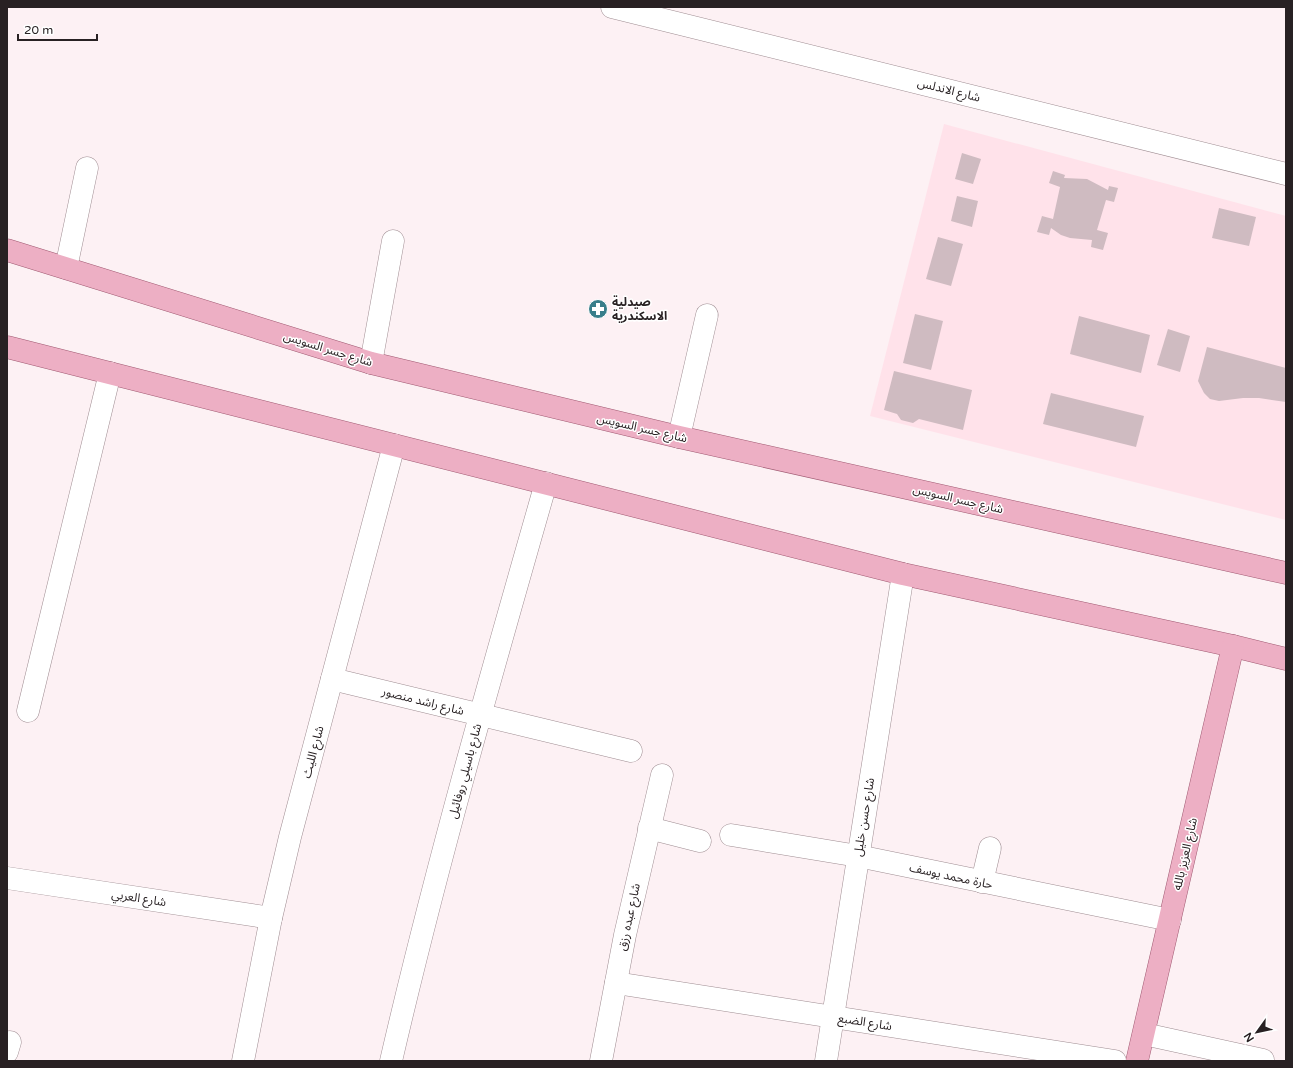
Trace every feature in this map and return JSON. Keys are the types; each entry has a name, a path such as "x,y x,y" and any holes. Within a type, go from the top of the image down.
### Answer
{"main road":[{"name":"شارع جسر السويس","path":"7,250 371,363 679,437 1286,573"},
{"path":"7,347 903,574 1233,646 1286,659"},
{"name":"شارع العزيز بالله","path":"1137,1061 1233,646"}],"street":[{"name":"شارع الاندلس","path":"612,7 1286,174"},
{"path":"66,268 87,168"},
{"path":"371,363 393,241"},
{"path":"679,437 707,315"},
{"path":"28,710 110,373"},
{"name":"شارع الليث","path":"243,1061 271,918 290,837 394,444"},
{"name":"شارع باسيلي روفائيل","path":"391,1061 438,870 480,715 546,483"},
{"name":"شارع حسن خليل","path":"826,1061 903,574"},
{"name":"شارع راشد منصور","path":"332,679 631,751"},
{"name":"شارع عبده رزق","path":"602,1061 625,935 662,775"},
{"path":"649,828 700,841"},
{"name":"حارة محمد يوسف","path":"731,834 858,856 1170,920"},
{"path":"982,882 990,848"},
{"name":"شارع العربي","path":"7,878 271,918"},
{"name":"شارع الضبع","path":"616,983 1115,1061"},
{"path":"1144,1034 1263,1060"}],"shaded area":[{"path":"944,124 1286,216 1286,520 870,416"}],"building":[{"path":"962,153 981,159 973,184 955,179"},
{"path":"1053,171 1065,175 1064,178 1087,179 1108,190 1109,186 1118,188 1114,202 1106,200 1097,230 1108,233 1103,250 1091,247 1092,240 1070,238 1061,235 1051,228 1049,235 1037,232 1042,216 1053,219 1060,187 1049,183"},
{"path":"957,196 978,201 972,227 951,221"},
{"path":"1219,208 1256,217 1249,246 1212,238"},
{"path":"938,237 963,244 951,286 926,279"},
{"path":"915,314 943,321 931,370 903,363"},
{"path":"1079,316 1150,335 1141,373 1070,354"},
{"path":"1168,329 1190,336 1180,372 1157,365"},
{"path":"1207,347 1286,368 1286,402 1259,398 1219,401 1210,399 1204,393 1198,381"},
{"path":"894,371 972,390 963,430 919,419 913,423 901,420 897,414 884,410"},
{"path":"1051,393 1144,416 1136,447 1043,424"}],"place":[{"name":"صيدلية الاسكندرية","path":"598,309"}]}
